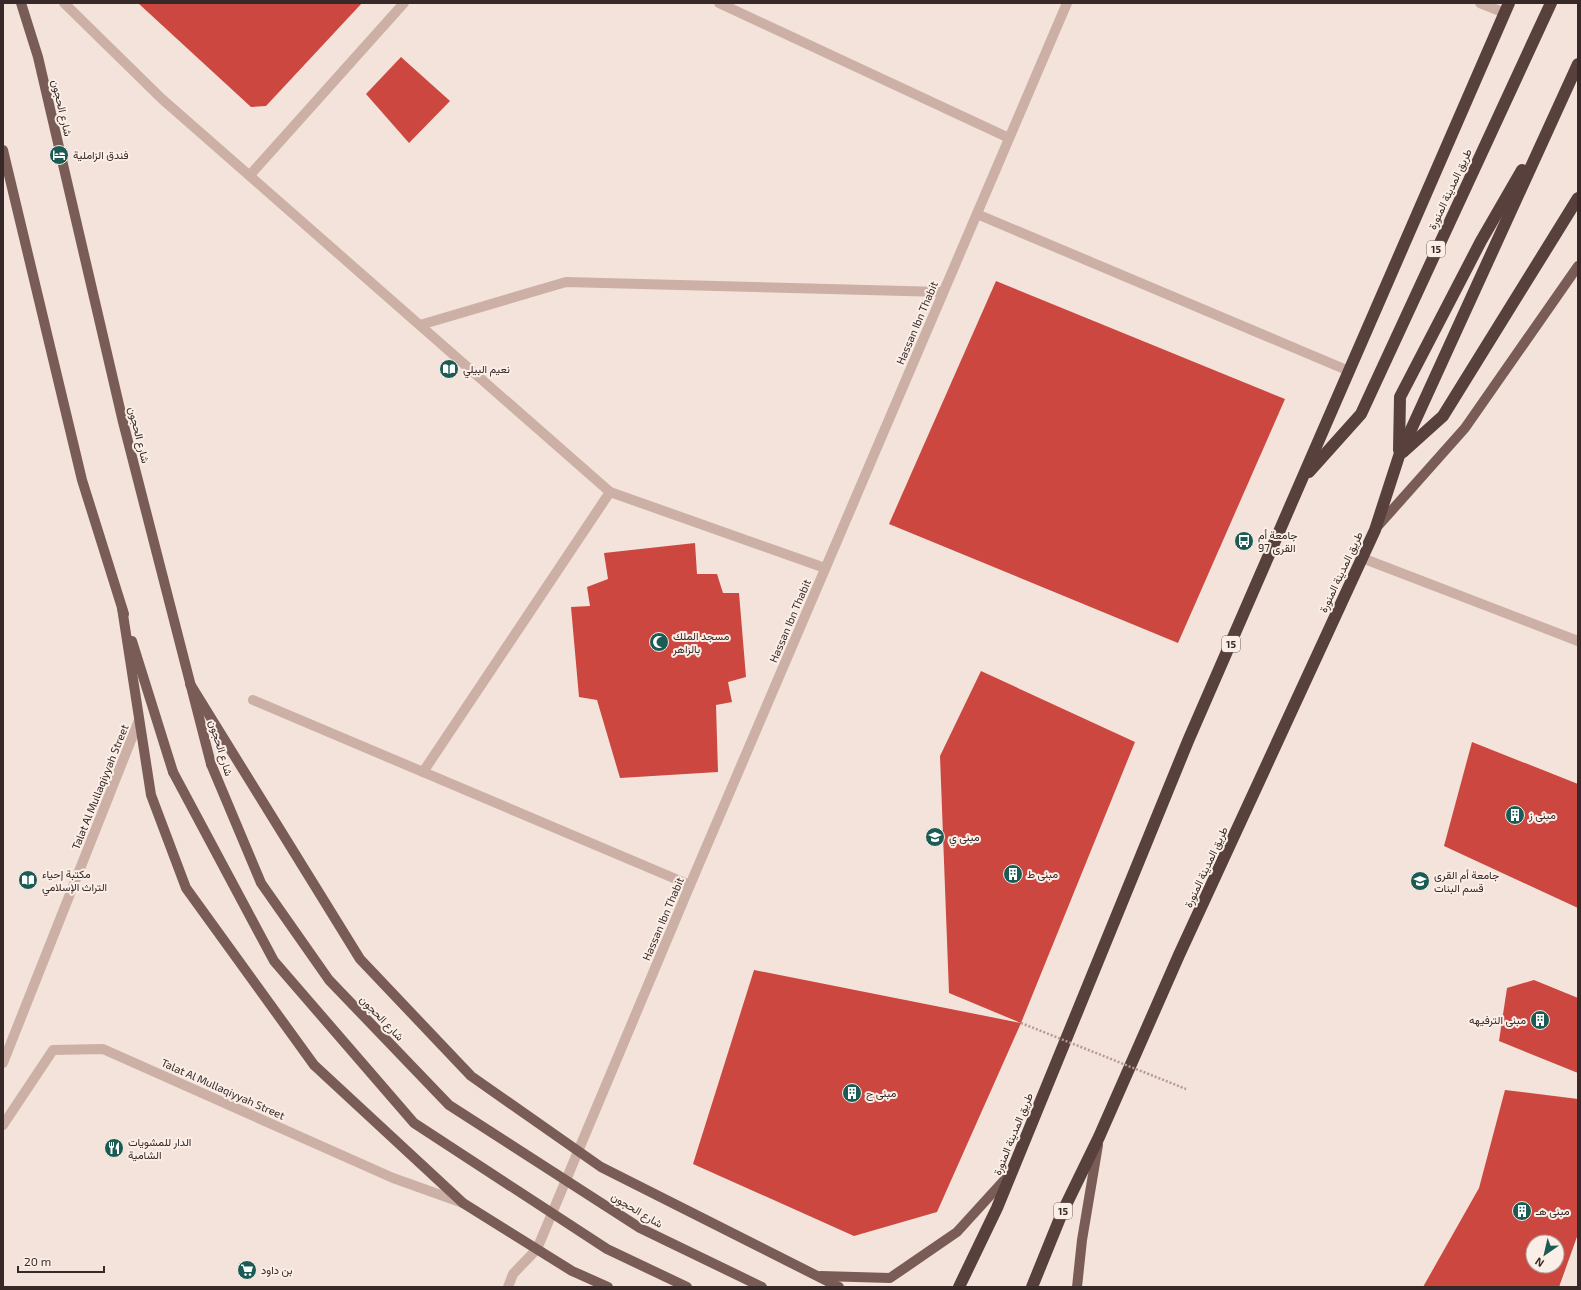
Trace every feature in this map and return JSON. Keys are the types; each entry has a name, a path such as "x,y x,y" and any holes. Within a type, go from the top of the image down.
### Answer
{"highway":[{"name":"طريق المدينة المنورة","path":"1302,481 1361,414 1488,136 1551,3"},
{"name":"طريق المدينة المنورة","path":"959,1287 997,1208 1188,741 1507,8"},
{"path":"1399,456 1578,64"},
{"path":"1399,456 1400,397 1481,241 1578,71"},
{"path":"1399,456 1443,416 1578,198"},
{"name":"طريق المدينة المنورة","path":"1032,1287 1062,1213 1099,1137 1179,955 1375,530 1399,456"}],"main road":[{"name":"شارع الحجون","path":"21,3 38,57 123,422 211,764 260,882 329,980 449,1105 640,1228 762,1287"},
{"path":"3,150 82,480 172,772 274,961 414,1123 607,1249 687,1287"},
{"path":"1375,530 1465,428 1578,266"},
{"path":"122,608 151,795 186,888 314,1065 464,1203 572,1271 608,1287"},
{"path":"190,684 360,959 471,1076 601,1167 839,1287"},
{"path":"1078,1287 1082,1240 1099,1137"},
{"path":"817,1276 890,1278 957,1232 1012,1171"}],"street":[{"path":"64,3 162,99 610,492 825,568"},
{"path":"250,175 404,3"},
{"path":"719,3 1009,138"},
{"name":"Hassan Ibn Thabit","path":"537,1249 690,885 1067,3"},
{"path":"1480,3 1507,8"},
{"path":"977,214 1349,371"},
{"path":"420,325 566,282 943,292"},
{"path":"423,772 610,492"},
{"path":"1362,558 1578,641"},
{"path":"253,700 690,885"},
{"name":"Talat Al Mullaqiyyah Street","path":"3,1063 139,720"},
{"name":"Talat Al Mullaqiyyah Street","path":"3,1125 53,1050 103,1049 393,1178 464,1203"},
{"path":"508,1287 513,1274 537,1249"}],"path":[{"path":"1021,1023 1186,1089"}],"building":[{"path":"138,3 362,3 266,106 251,107"},
{"path":"401,57 450,101 409,143 366,94"},
{"path":"996,281 1285,399 1178,643 889,524"},
{"name":"مسجد الملك بالزاهر","path":"695,543 697,574 717,574 723,593 739,593 746,677 728,682 732,702 716,705 718,772 620,778 597,700 579,697 571,607 590,606 587,587 608,579 604,553"},
{"name":"مبنى ط","path":"981,671 1135,742 1021,1023 949,993 940,756"},
{"name":"مبنى ز","path":"1472,742 1578,784 1578,908 1444,846"},
{"name":"مبنى ح","path":"754,970 1021,1023 937,1212 854,1236 693,1164"},
{"name":"مبنى الترفيهه","path":"1534,980 1578,998 1578,1073 1499,1041 1507,988"},
{"name":"مبنى هـ","path":"1505,1090 1578,1099 1578,1234 1565,1270 1565,1234 1525,1234 1525,1274 1564,1274 1559,1287 1423,1287 1479,1188"}],"place":[{"name":"فندق الزاملية","path":"59,155"},
{"name":"نعيم البيلي","path":"449,369"},
{"name":"جامعة أم القرى 97","path":"1244,541"},
{"name":"مسجد الملك بالزاهر","path":"659,642"},
{"name":"مبنى ز","path":"1515,815"},
{"name":"مبنى ي","path":"935,837"},
{"name":"مبنى ط","path":"1013,874"},
{"name":"مكتبة إحياء التراث الإسلامي","path":"28,880"},
{"name":"جامعة أم القرى قسم البنات","path":"1420,881"},
{"name":"مبنى الترفيهه","path":"1540,1020"},
{"name":"مبنى ح","path":"852,1093"},
{"name":"الدار للمشويات الشامية","path":"114,1148"},
{"name":"مبنى هـ","path":"1522,1211"},
{"name":"بن داود","path":"247,1270"}]}
